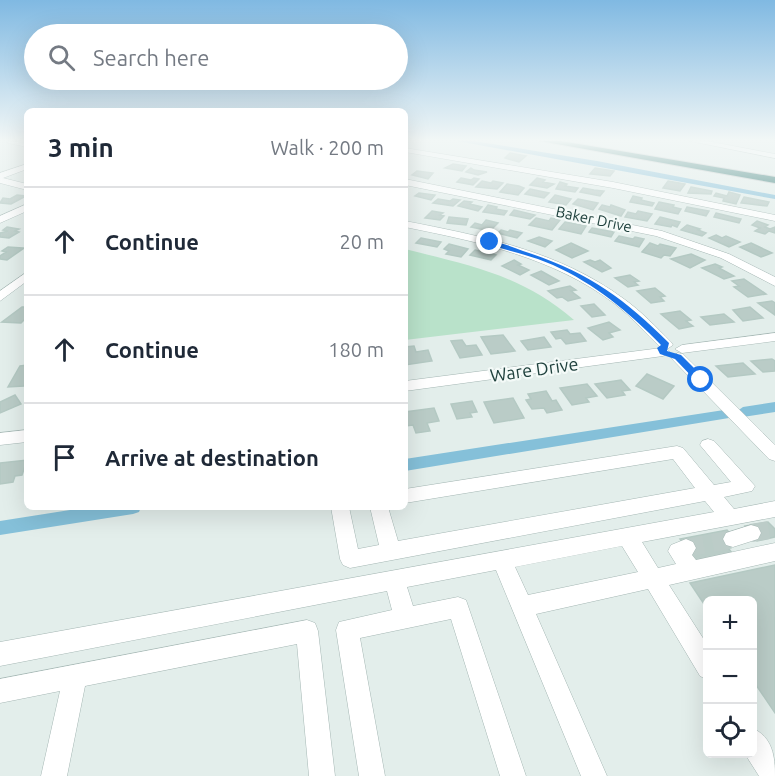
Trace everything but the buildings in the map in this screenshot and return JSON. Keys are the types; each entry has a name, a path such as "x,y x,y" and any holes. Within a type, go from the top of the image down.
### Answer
{"highway":[{"path":"758,177 775,180"}],"street":[{"path":"1,177 24,186"},
{"path":"568,177 775,218"},
{"name":"Baker Drive","path":"408,183 658,233 725,256 775,282"},
{"path":"0,220 24,208"},
{"path":"408,225 513,248 569,270 620,301 775,455"},
{"path":"0,297 24,277"},
{"name":"Ware Drive","path":"408,386 775,337"},
{"path":"0,439 24,436"},
{"path":"350,559 746,486 708,445"},
{"path":"408,496 677,452 729,517"},
{"path":"0,654 775,509"},
{"path":"341,510 354,587"},
{"path":"380,510 391,551"},
{"path":"627,536 703,660"},
{"path":"686,548 678,550 691,570"},
{"path":"522,607 775,552"},
{"path":"502,560 594,776"},
{"path":"395,580 405,618"},
{"path":"372,776 347,630 458,608 513,776"},
{"path":"0,691 307,631 321,776"},
{"path":"54,776 75,676"},
{"path":"757,748 774,776"}],"green space":[{"path":"408,250 473,267 514,282 554,304 574,320 408,340"}],"waterway":[{"path":"671,177 775,197"},
{"path":"743,412 775,407"},
{"path":"408,465 724,415"},
{"path":"0,528 114,510"}],"tunnel":[{"path":"751,533 775,529"},
{"path":"686,548 733,539"}],"route":[{"path":"490,242 534,255 602,288 637,316 666,345 662,346 664,352 678,357 701,380"}]}
